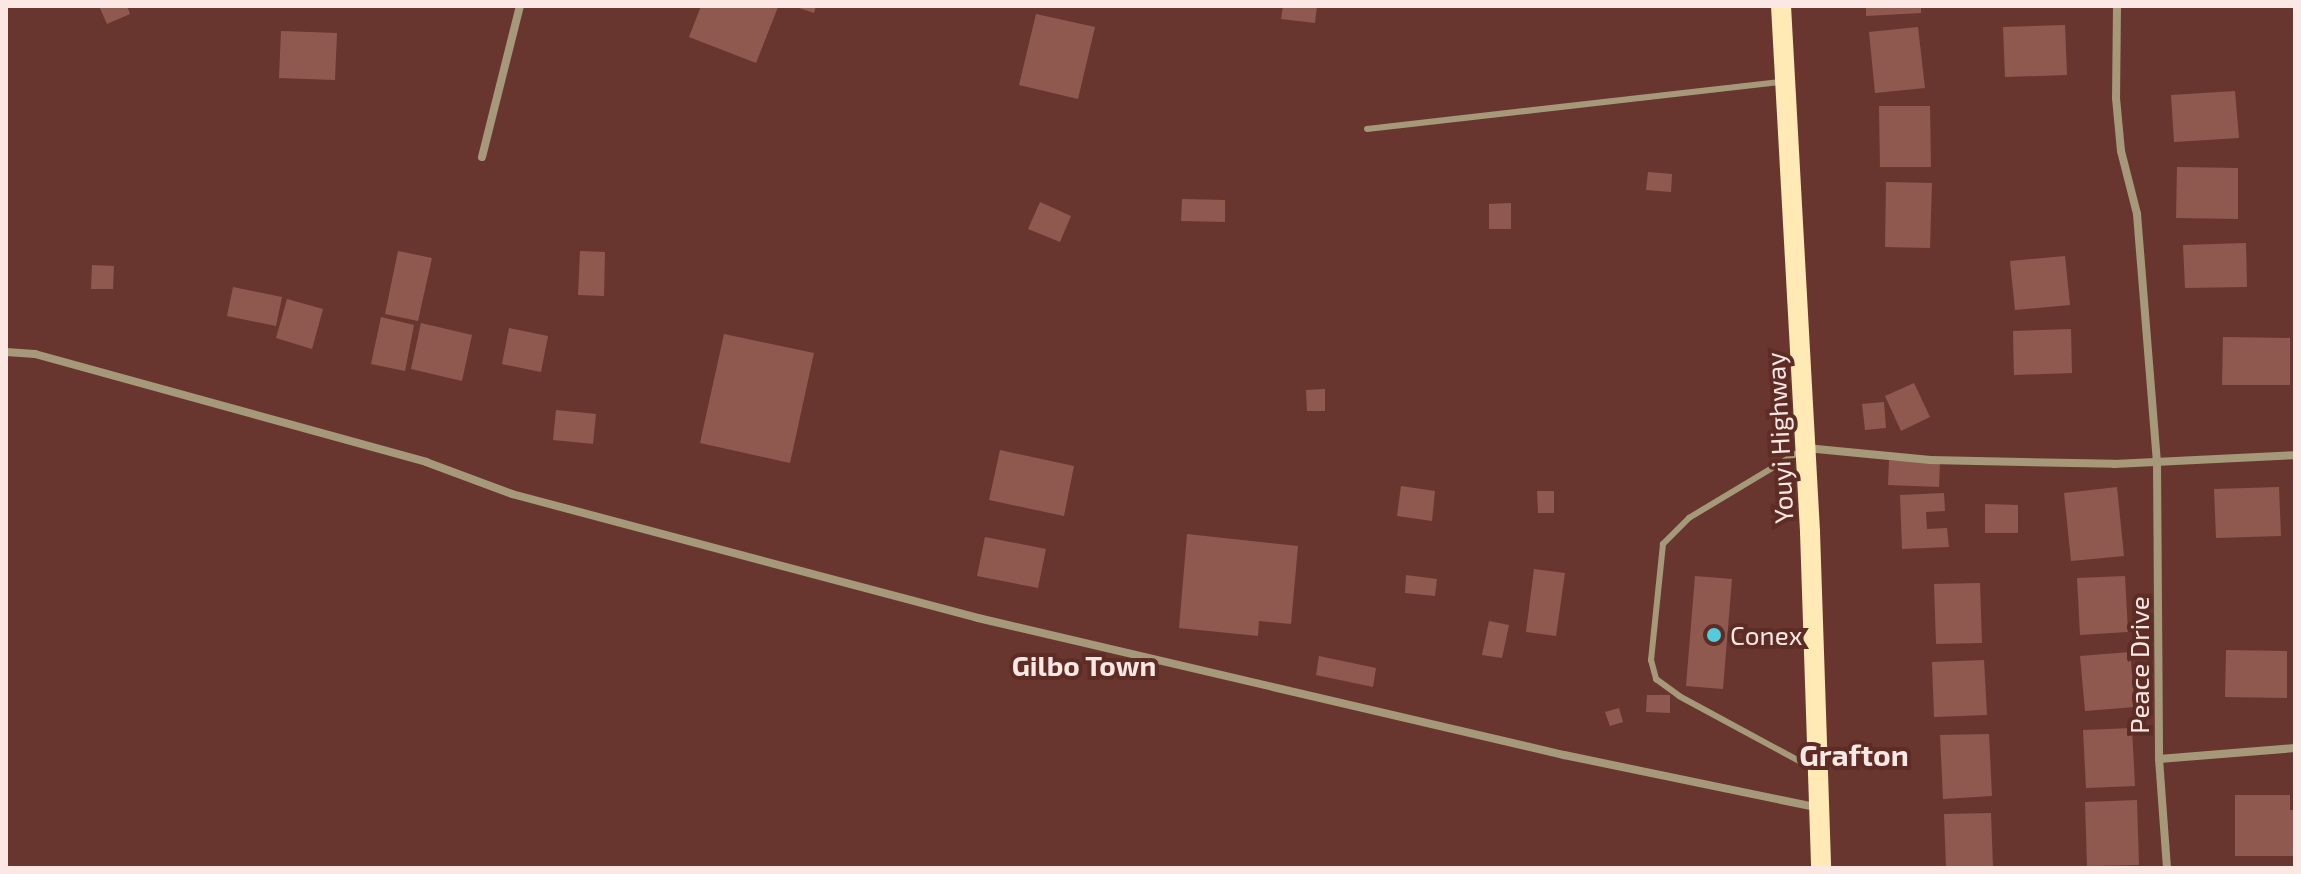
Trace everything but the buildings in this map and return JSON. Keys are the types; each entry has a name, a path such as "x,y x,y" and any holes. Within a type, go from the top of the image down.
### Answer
{"main road":[{"name":"Youyi Highway","path":"1781,6 1788,81 1821,868"}],"street":[{"path":"482,157 520,6"},
{"name":"Peace Drive","path":"2117,6 2117,111 2137,214 2157,462 2159,759 2167,868"},
{"path":"6,352 35,354 426,462 512,494 978,618 1564,755 1820,808"},
{"path":"1805,448 1930,460 2157,462 2295,455"},
{"path":"2159,759 2295,748"}],"lane":[{"path":"1367,129 1788,81"},
{"path":"1805,448 1689,518 1663,544 1651,660 1656,679 1679,696 1819,772"}],"place":[{"name":"Conex","path":"1714,635"}],"district":[{"name":"Gilbo Town","path":"1084,665"},
{"name":"Grafton","path":"1854,754"}]}
